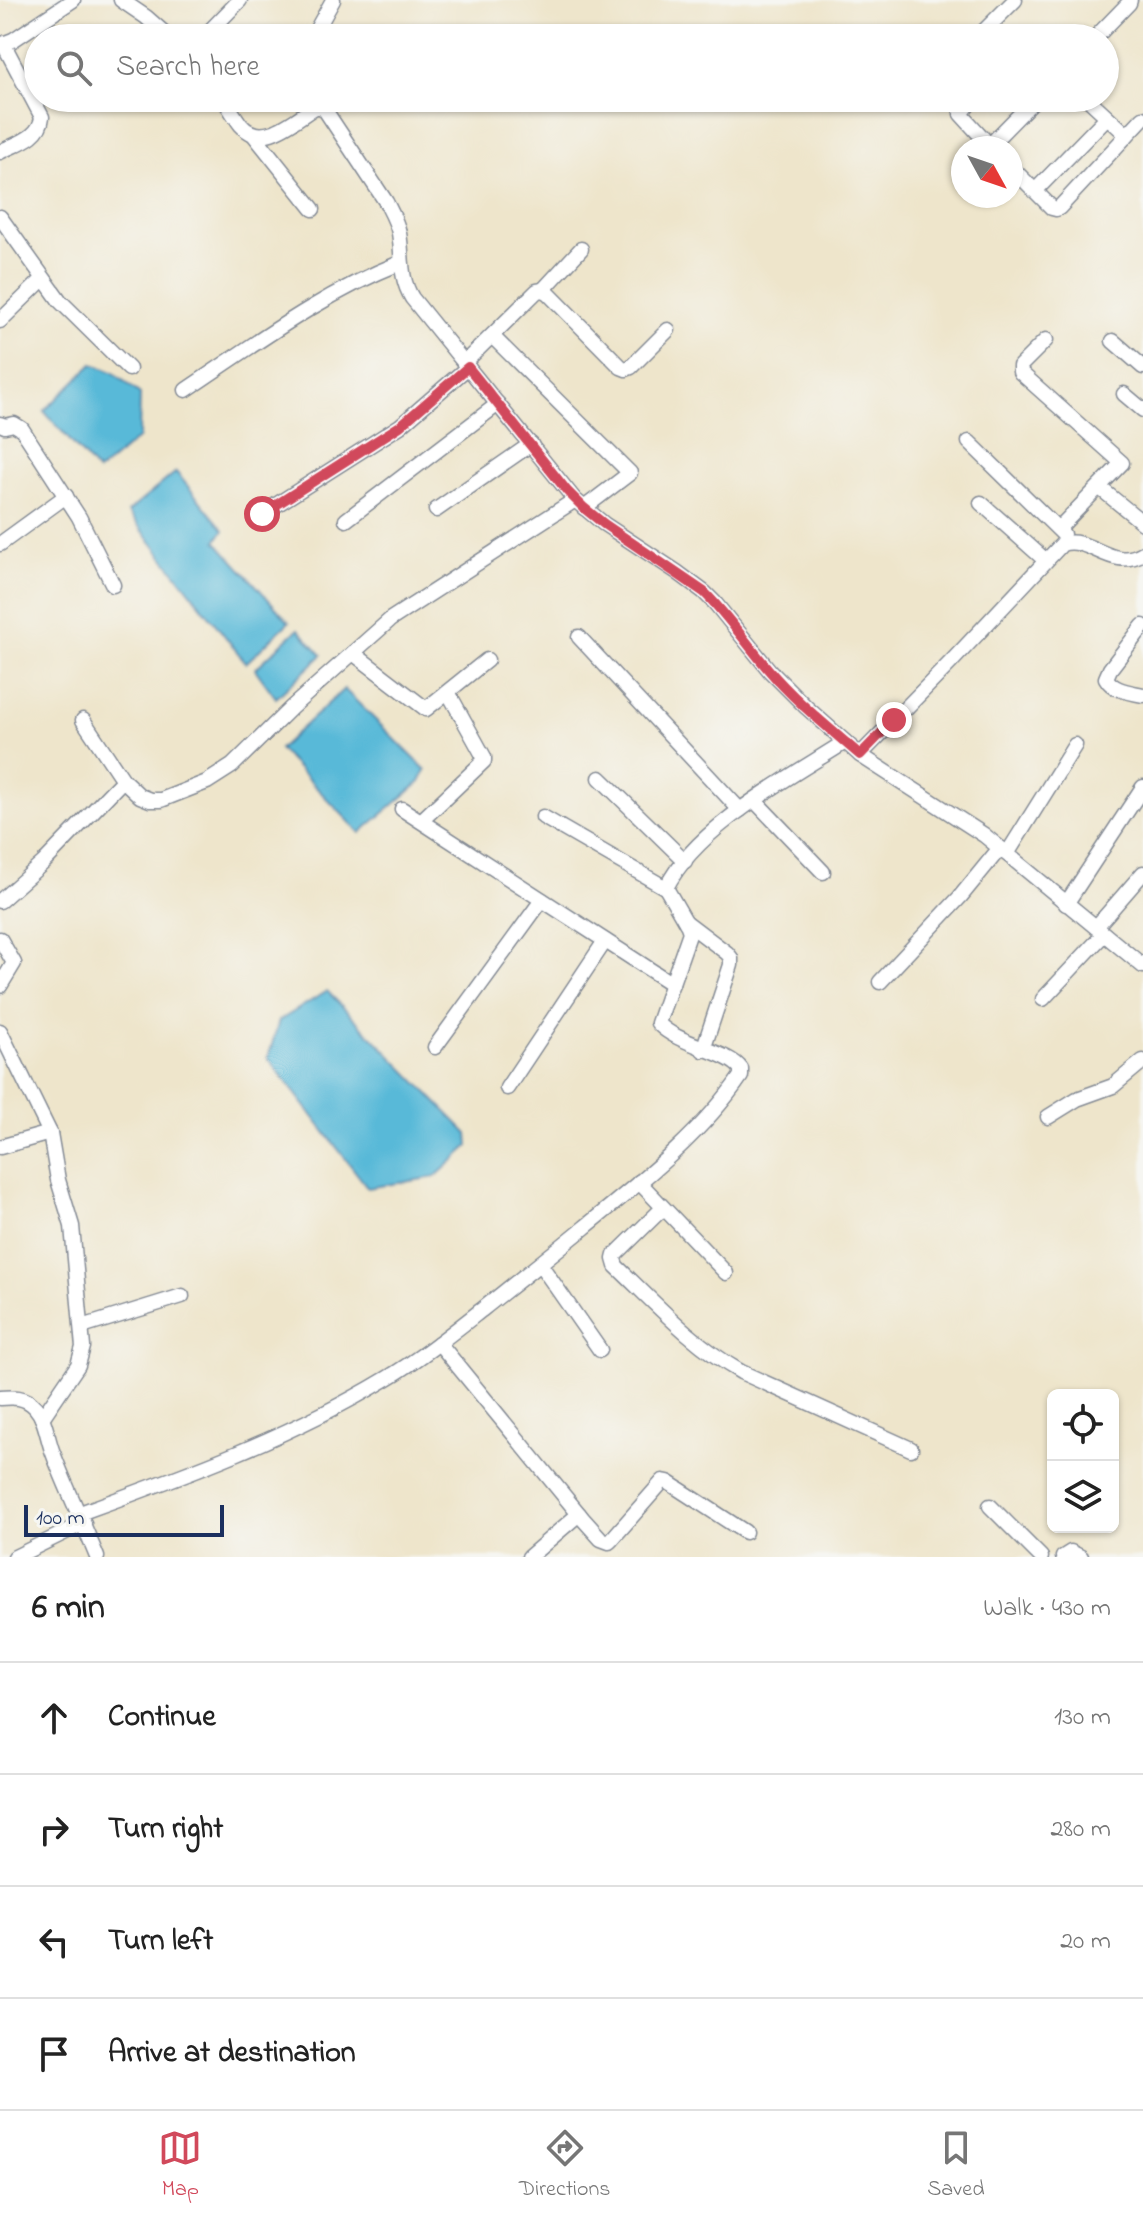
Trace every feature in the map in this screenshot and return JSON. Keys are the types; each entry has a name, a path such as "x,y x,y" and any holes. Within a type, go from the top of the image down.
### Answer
{"street":[{"path":"35,24 73,0"},
{"path":"121,0 154,24"},
{"path":"217,24 240,0"},
{"path":"320,24 333,0"},
{"path":"991,24 1015,0"},
{"path":"1109,24 1130,0"},
{"path":"24,31 2,45 24,85"},
{"path":"0,152 35,135 41,127 39,112"},
{"path":"232,112 313,209"},
{"path":"254,135 262,136 280,129 307,112"},
{"path":"327,112 394,218 399,234 405,288 580,504 604,524 704,592 770,671 860,755 964,821 1143,966"},
{"path":"963,112 961,114 981,136"},
{"path":"1001,136 1023,112"},
{"path":"1102,112 1127,135"},
{"path":"1035,191 1107,117"},
{"path":"1023,179 1052,208 1059,208 1143,118"},
{"path":"0,217 43,279 78,320 129,369"},
{"path":"262,514 400,426 466,365 537,291 543,290 581,249"},
{"path":"186,390 301,312 400,263"},
{"path":"0,321 43,279"},
{"path":"543,290 626,369 668,330"},
{"path":"83,720 123,780 140,796 161,800 207,782 232,766 292,707 402,611 630,473 492,336"},
{"path":"1046,340 1020,366 1020,372 1120,460 1120,466 1059,528"},
{"path":"1113,341 1143,367"},
{"path":"1124,394 1143,410"},
{"path":"346,520 498,404"},
{"path":"0,424 14,424 22,429 79,517 113,585"},
{"path":"969,442 1059,528 1067,542"},
{"path":"436,510 531,444"},
{"path":"1100,488 1143,523"},
{"path":"0,544 66,496"},
{"path":"981,503 1045,560"},
{"path":"860,755 1058,547 1067,542 1115,558 1131,559 1143,553"},
{"path":"1143,626 1106,678 1115,688 1143,695"},
{"path":"579,637 740,810"},
{"path":"353,653 426,709 487,660"},
{"path":"421,821 484,761 448,692"},
{"path":"666,888 685,861 719,826 845,742"},
{"path":"880,982 1004,851 1075,745"},
{"path":"600,778 685,861"},
{"path":"0,901 43,863 123,780"},
{"path":"1066,904 1143,787"},
{"path":"755,801 823,872"},
{"path":"402,809 672,984"},
{"path":"15,1557 82,1518 262,1443 373,1386 439,1343 639,1182 711,1114 741,1076 738,1064 703,1050 658,1023 690,932 666,888 543,817"},
{"path":"1043,999 1143,873"},
{"path":"435,1047 542,900"},
{"path":"686,922 731,958 703,1050"},
{"path":"0,939 14,963 0,986"},
{"path":"507,1088 605,941"},
{"path":"0,1031 50,1133 58,1180 72,1226 83,1347 78,1365 42,1418"},
{"path":"1048,1117 1077,1099 1113,1086 1143,1061"},
{"path":"0,1147 50,1133"},
{"path":"639,1182 726,1273"},
{"path":"663,1208 615,1255 616,1266 719,1360 911,1449"},
{"path":"540,1264 600,1350"},
{"path":"82,1327 182,1296"},
{"path":"439,1343 601,1539 609,1542 663,1481 745,1532"},
{"path":"0,1398 19,1397 34,1405 42,1418 97,1557"},
{"path":"990,1506 1041,1557"},
{"path":"529,1557 579,1514"},
{"path":"1063,1557 1071,1552 1081,1557"}],"water":[{"path":"93,364 113,372 140,394 139,437 98,472 44,411"},
{"path":"176,472 224,530 216,541 289,622 246,663 128,512"},
{"path":"298,629 322,655 276,698 255,669"},
{"path":"344,689 426,770 420,782 360,833 279,749"},
{"path":"327,991 468,1134 469,1146 435,1177 368,1188 268,1058 279,1021"}],"route":[{"path":"262,514 400,426 468,367 575,500 604,524 704,592 770,671 860,755 894,720"}]}
